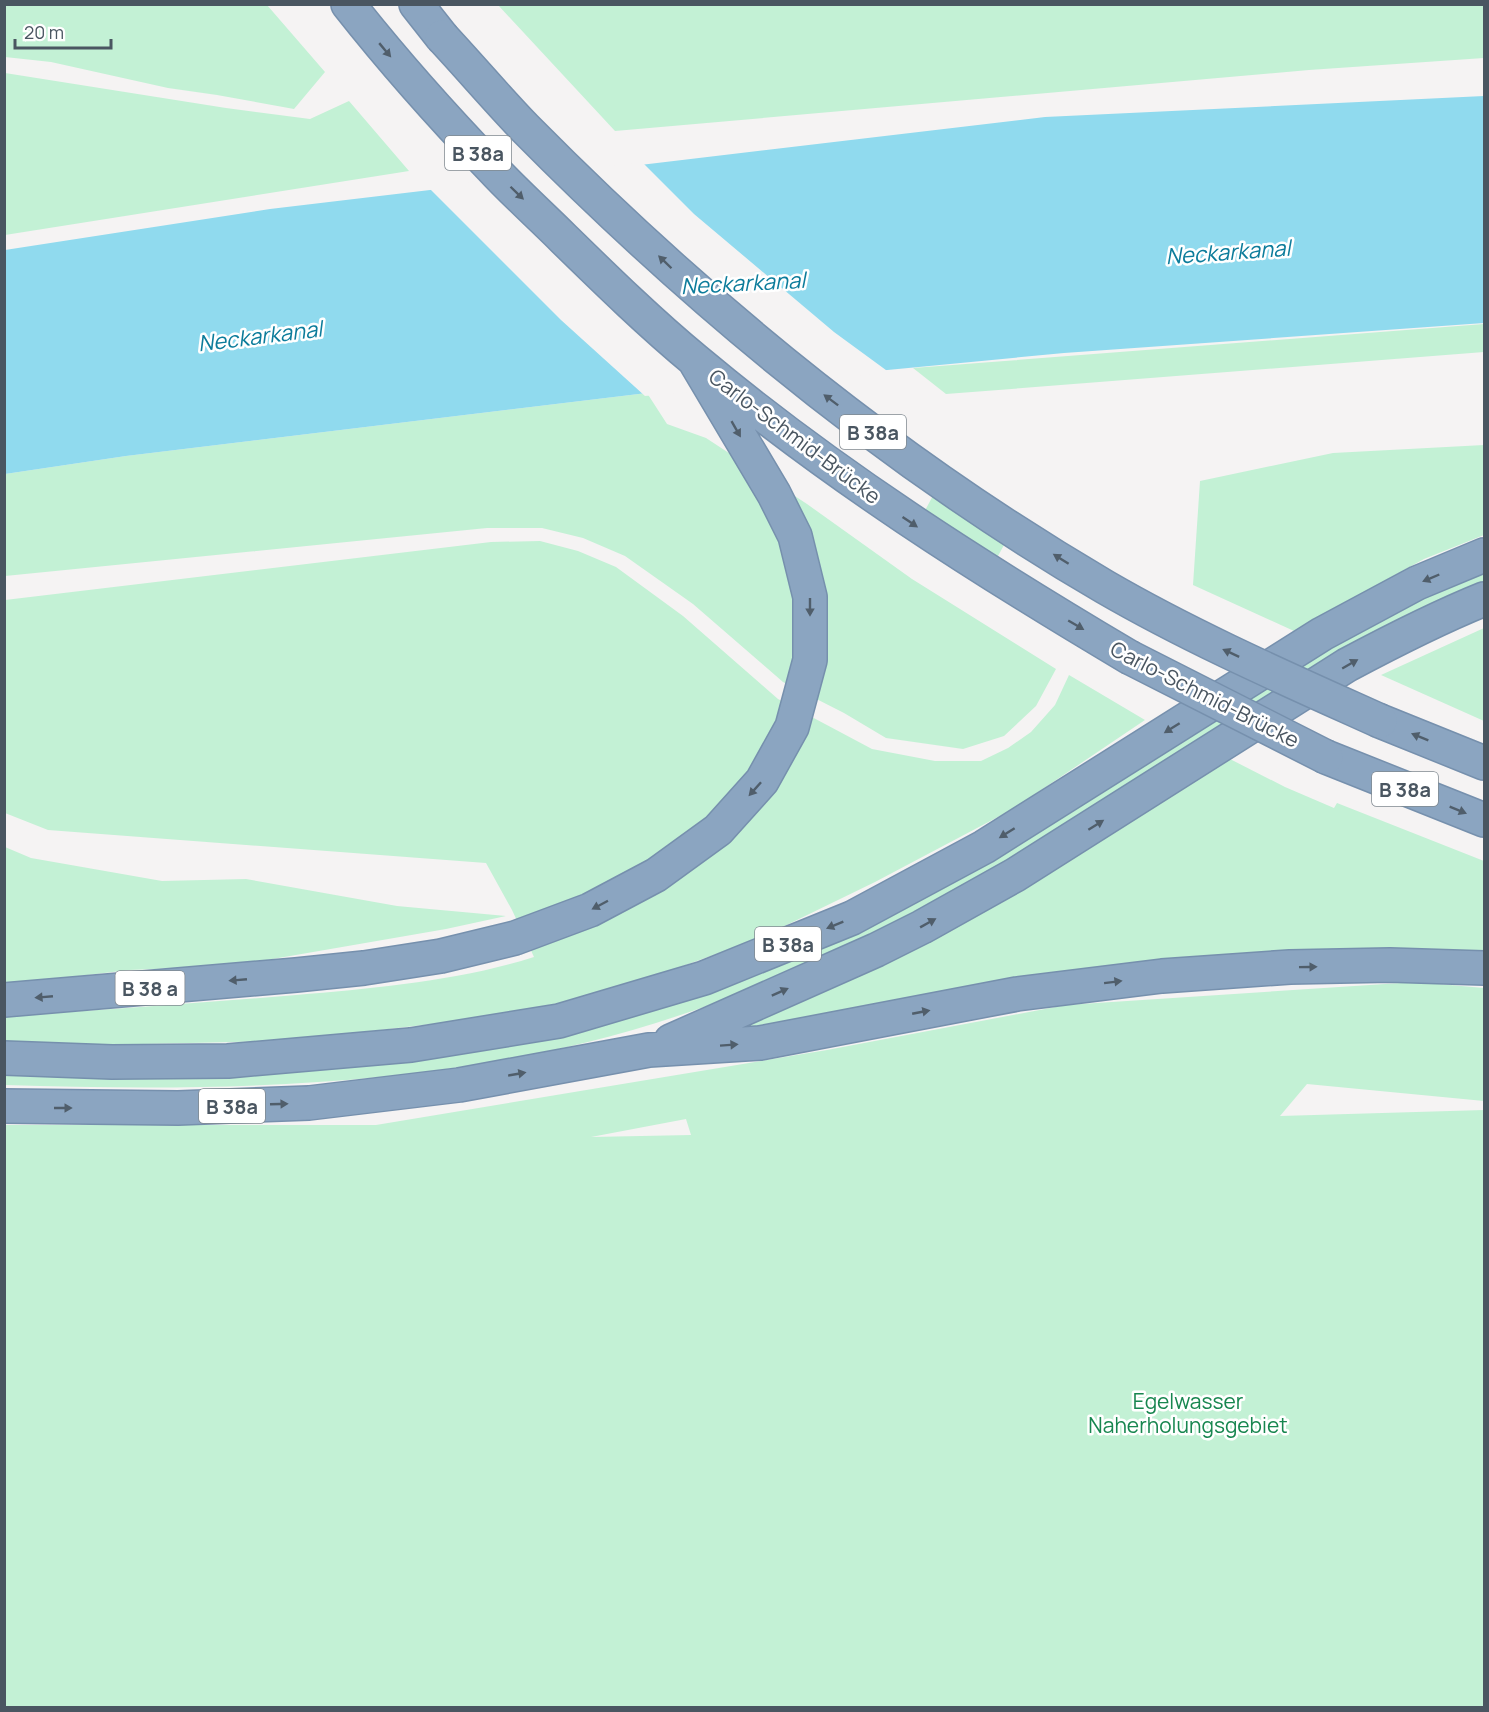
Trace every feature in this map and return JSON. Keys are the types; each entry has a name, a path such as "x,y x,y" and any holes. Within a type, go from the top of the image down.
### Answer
{"highway":[{"name":"Carlo-Schmid-Brücke","path":"348,4 387,53 492,168 618,291 695,361 780,428 910,522 1035,602 1129,657 1326,757 1485,820"},
{"name":"B 38a","path":"416,4 442,37 524,127 686,283 772,354 892,446 1009,527 1106,587 1222,648 1380,722 1485,763"},
{"name":"B 38a","path":"297,975 364,968 441,956 515,938 590,910 656,875 718,831 762,781 792,727 810,660 810,597 795,536 774,494 695,361"},
{"name":"B 38a","path":"4,1058 112,1062 228,1061 411,1045 559,1021 704,978 852,918 974,853 1322,634 1417,583 1485,555"},
{"name":"B 38a","path":"650,1050 865,955 922,927 1015,875 1347,665 1414,630 1485,598"},
{"name":"B 38a","path":"4,1106 178,1108 309,1103 459,1085 650,1050 760,1042 1017,994 1161,976 1290,967 1390,965 1485,968"},
{"name":"B 38 a","path":"4,1000 297,975"}],"green space":[{"path":"5,4 267,5 325,72 294,109 168,88 51,62 5,57"},
{"path":"498,5 1484,5 1484,58 1309,70 615,131"},
{"path":"5,73 310,119 349,101 409,171 5,235"},
{"path":"1484,324 1484,352 946,394 913,368"},
{"path":"647,393 667,424 706,438 807,504 912,579 1056,669 1036,706 1004,736 963,749 886,738 844,713 783,682 693,604 625,556 583,538 542,528 487,528 5,576 5,474 126,456"},
{"path":"1484,445 1484,535 1424,559 1294,631 1193,585 1200,481 1333,453"},
{"path":"945,473 1021,514 987,576 912,535"},
{"path":"540,541 578,551 616,567 683,616 778,699 872,749 935,761 981,761 1008,748 1031,732 1055,705 1069,675 1145,720 1013,809 875,882 758,939 602,995 467,1020 284,1041 99,1045 5,1043 5,1016 223,1001 386,986 446,978 534,957 486,863 48,830 5,813 5,600 491,542"},
{"path":"1484,568 1484,582 1406,618 957,891 890,927 806,966 676,1017 588,1042 516,1058 371,1078 224,1086 5,1085 5,1072 627,1017 687,1000 753,975 1323,650 1407,604"},
{"path":"1484,628 1484,721 1381,675"},
{"path":"1226,757 1285,787 1334,808 1337,803 1484,861 1484,952 741,1034 737,1026"},
{"path":"5,847 31,858 162,881 246,879 397,906 506,916 446,929 232,966 129,970 5,985"},
{"name":"Egelwasser Naherholungsgebiet","path":"1416,982 1484,988 1484,1101 1307,1084 1280,1116 1484,1110 1484,1707 5,1708 5,1125 376,1125 827,1050 1066,1005","holes":["686,1119 691,1135 591,1137"]}],"water":[{"name":"Neckarkanal","path":"1484,96 1484,323 1064,353 647,393 126,456 5,474 5,250 270,209 1045,117"}],"pier":[{"path":"642,162 694,214 834,332 890,373 645,396 561,320 428,187"}]}
